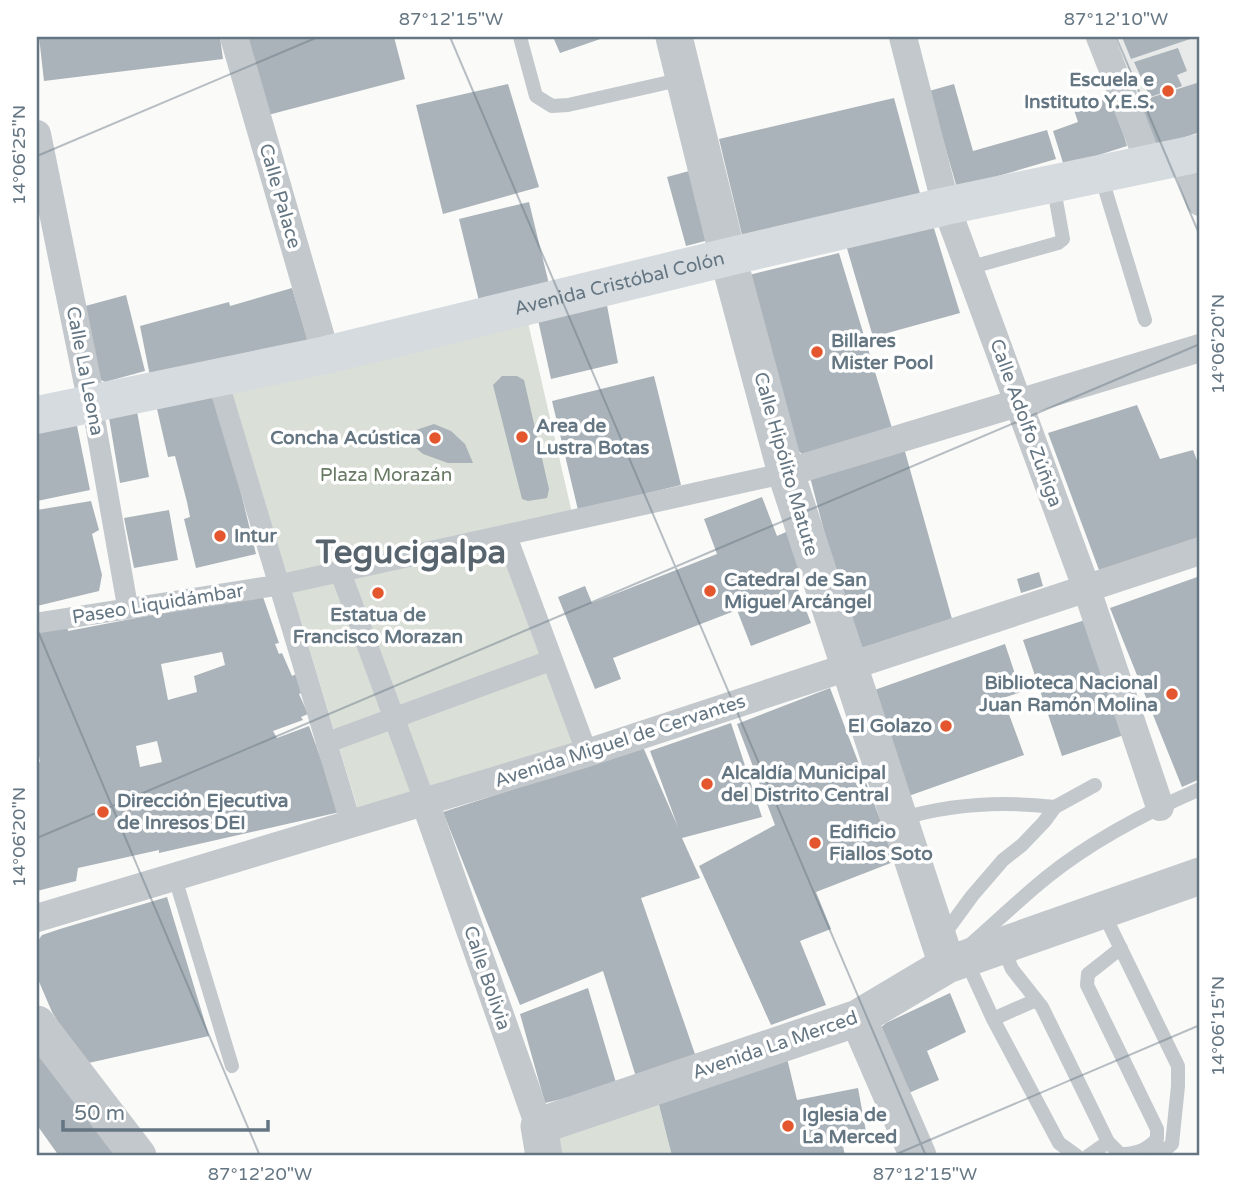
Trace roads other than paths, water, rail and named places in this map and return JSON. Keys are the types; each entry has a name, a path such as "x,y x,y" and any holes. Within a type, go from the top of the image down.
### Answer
{"main road":[{"name":"Avenida Cristóbal Colón","path":"37,415 326,355 946,206 1178,158"}],"street":[{"name":"Calle Palace","path":"234,37 326,355"},
{"name":"Calle Hipólito Matute","path":"674,37 727,257 786,473 899,820 950,955"},
{"name":"Calle Adolfo Zúñiga","path":"903,37 946,206 1086,587 1160,807"},
{"path":"1100,37 1178,158 1200,202"},
{"name":"Calle La Leona","path":"37,134 92,404 128,608"},
{"path":"786,473 1200,348"},
{"path":"217,378 351,824"},
{"name":"Paseo Liquidámbar","path":"37,623 279,585 786,473"},
{"path":"506,535 587,753"},
{"name":"Avenida Miguel de Cervantes","path":"37,918 587,753 1200,551"},
{"path":"340,571 425,802"},
{"path":"326,743 552,660"},
{"name":"Calle Bolivia","path":"425,802 541,1141"},
{"name":"Avenida La Merced","path":"541,1141 858,1018 950,955 1002,946 1200,876"},
{"path":"858,1018 918,1156"},
{"path":"37,1024 138,1156"}],"lane":[{"path":"520,37 536,96 552,106 684,79"},
{"path":"1101,175 1144,320"},
{"path":"968,268 1058,243 1063,239 1053,184"},
{"path":"950,955 980,887 1003,860 1022,845 1055,807 1095,785"},
{"path":"950,955 1048,876 1111,834 1200,789"},
{"path":"899,820 919,814 989,804 1026,803 1055,807"},
{"path":"176,878 232,1066"},
{"path":"1102,910 1178,1066 1172,1144 1158,1156"},
{"path":"1002,946 1012,969 1042,1007 1108,1142 1120,1154 1134,1154 1149,1147 1157,1139 1157,1129 1087,985 1088,974 1121,948"},
{"path":"950,955 993,1019 1059,1143 1077,1156"},
{"path":"993,1019 1036,1000"},
{"path":"1088,1156 1108,1142"}],"place":[{"name":"Escuela e Instituto Y.E.S.","path":"1168,91"},
{"name":"Billares Mister Pool","path":"817,352"},
{"name":"Area de Lustra Botas","path":"522,437"},
{"name":"Concha Acústica","path":"435,438"},
{"name":"Intur","path":"220,536"},
{"name":"Catedral de San Miguel Arcángel","path":"710,591"},
{"name":"Estatua de Francisco Morazan","path":"378,593"},
{"name":"Biblioteca Nacional Juan Ramón Molina","path":"1172,694"},
{"name":"El Golazo","path":"946,726"},
{"name":"Alcaldía Municipal del Distrito Central","path":"707,784"},
{"name":"Dirección Ejecutiva de Inresos DEI","path":"103,812"},
{"name":"Edificio Fiallos Soto","path":"815,843"},
{"name":"Iglesia de La Merced","path":"788,1126"}],"district":[{"name":"Tegucigalpa","path":"411,552"}],"park label":[{"name":"Plaza Morazán","path":"386,475"}]}
